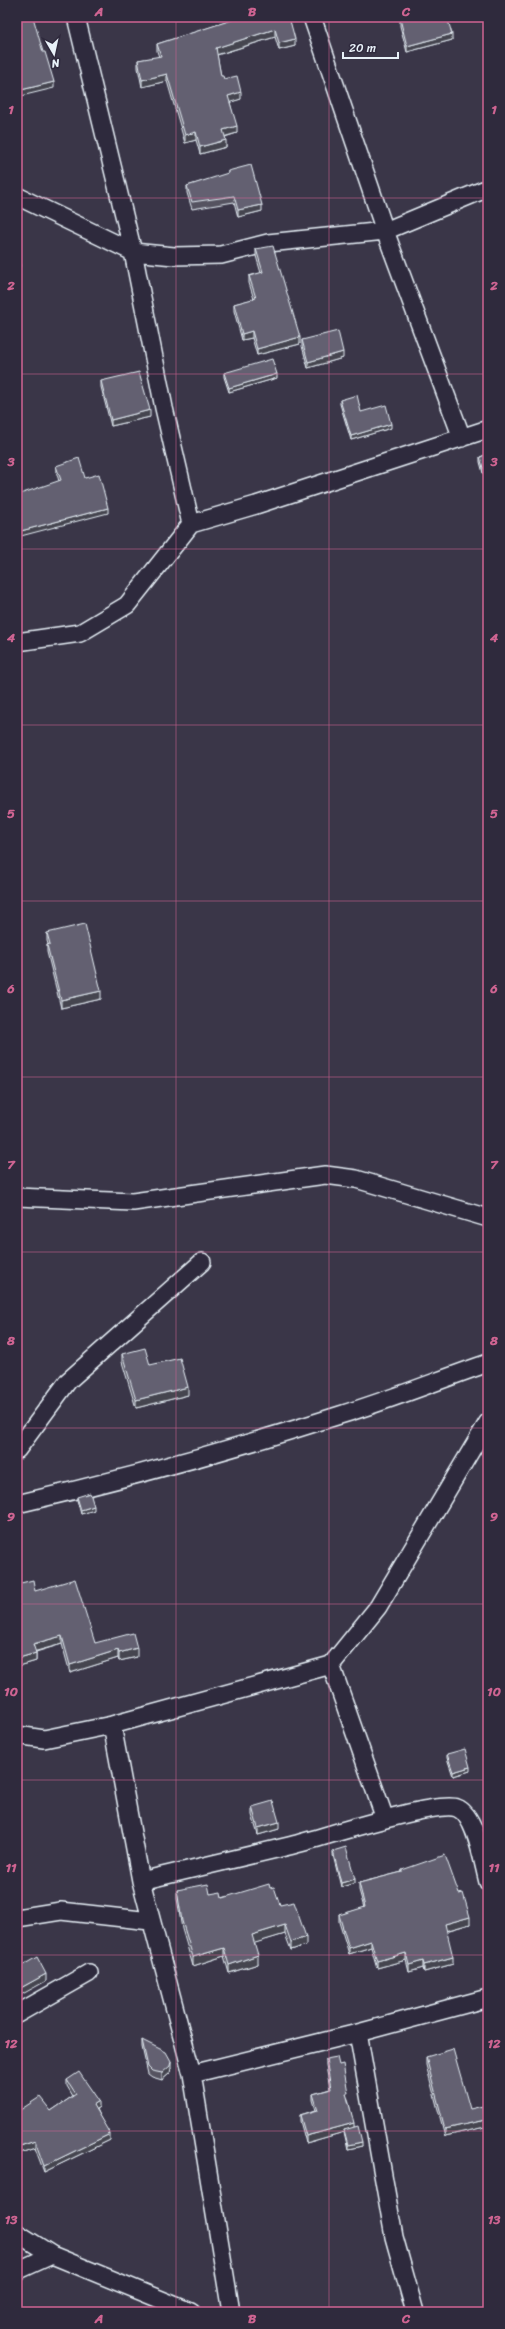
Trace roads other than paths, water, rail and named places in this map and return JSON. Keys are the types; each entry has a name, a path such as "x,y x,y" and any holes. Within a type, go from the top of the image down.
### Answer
{"street":[{"path":"76,17 133,252 164,408 191,524"},
{"path":"312,17 385,231 462,438"},
{"path":"17,196 133,252 174,256 220,255 268,243 385,231 488,188"},
{"path":"17,642 80,633 127,605 191,524 256,505 488,429"},
{"path":"17,1197 133,1202 325,1175 356,1179 488,1218"},
{"path":"17,1450 68,1381 202,1262"},
{"path":"17,1504 120,1480 284,1433 342,1415 488,1363"},
{"path":"17,1735 44,1739 112,1725 331,1665 378,1607 488,1422"},
{"path":"331,1665 385,1819"},
{"path":"112,1725 150,1921 192,2074 231,2312"},
{"path":"141,1880 289,1846 385,1819 446,1807 458,1808 468,1817 488,1882"},
{"path":"17,1918 61,1911 150,1921"},
{"path":"17,2014 89,1973"},
{"path":"192,2074 358,2033 488,1998"},
{"path":"358,2033 394,2237 416,2312"},
{"path":"17,2233 52,2254 191,2312"},
{"path":"17,2271 52,2254"}]}
